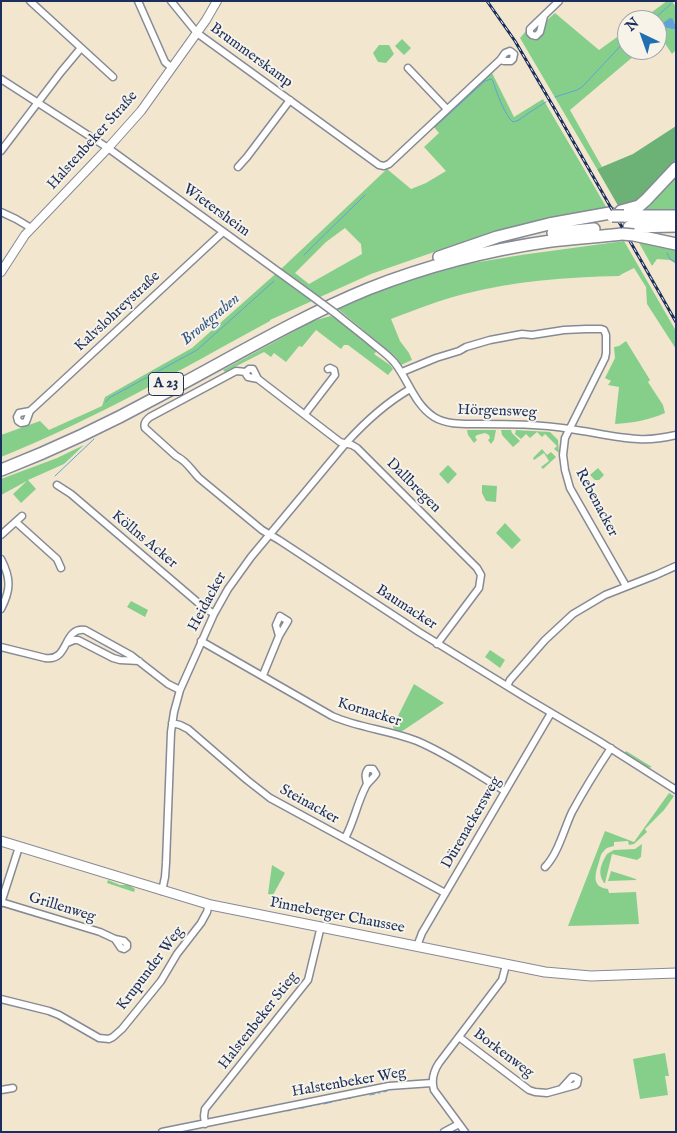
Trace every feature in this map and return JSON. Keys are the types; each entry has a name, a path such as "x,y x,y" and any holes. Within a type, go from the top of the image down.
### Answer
{"highway":[{"path":"617,214 639,206 676,168"},
{"path":"452,253 497,237 574,219 617,214 676,216"},
{"name":"A 23","path":"1,470 53,449 106,424 297,322 381,284 453,261 516,247 626,231 676,226"},
{"path":"626,231 676,244"},
{"name":"A 23","path":"1,462 54,440 287,319 387,274 452,253 509,240 550,234 626,231 676,234"}],"main road":[{"name":"Pinneberger Chaussee","path":"1,841 209,904 506,965 544,972 587,976 676,973"}],"street":[{"path":"30,1 113,77"},
{"path":"138,1 165,62 172,68"},
{"name":"Brummerskamp","path":"170,1 196,33 384,166 389,164 500,60"},
{"name":"Halstenbeker Straße","path":"1,272 31,228 141,111 217,1"},
{"path":"544,16 559,1"},
{"path":"1,151 37,102 82,48"},
{"path":"408,68 447,109"},
{"name":"Wietersheim","path":"1,78 108,148 309,294"},
{"name":"Brummerskamp","path":"238,167 247,158 290,100"},
{"path":"1,212 16,218 31,228"},
{"name":"Kalvslohreystraße","path":"30,411 223,232"},
{"name":"Hörgensweg","path":"309,294 392,360 402,372 419,402 432,415 445,422 569,428 615,437 640,439 675,437"},
{"name":"Rebenacker","path":"402,372 466,347 490,340 522,334 532,335 564,330 601,329 606,333 606,356 564,438 563,455 567,480 574,495 626,586"},
{"path":"305,414 335,375 334,370 328,369"},
{"name":"Dallbregen","path":"144,424 150,417 225,376 236,371 246,372 249,378 258,379 340,442 356,448 479,572 481,579 477,592 437,644"},
{"name":"Heidacker","path":"162,891 166,870 172,723 180,690 214,614 239,572 346,443 382,409 410,388"},
{"name":"Baumacker","path":"144,424 147,431 176,456 180,457 191,470 269,535 437,644 611,748 676,790"},
{"name":"Köllns Acker","path":"57,486 71,494 202,606 214,614"},
{"path":"1,535 22,516"},
{"path":"16,522 57,559 61,568"},
{"path":"1,559 8,573 9,580 7,595 1,609"},
{"path":"507,686 510,680 545,640 570,617 595,600 676,566"},
{"path":"1,647 49,659 60,655 74,632 85,630 132,656 168,684 180,690"},
{"path":"263,675 279,636"},
{"path":"66,644 71,640 76,640 113,658 139,661"},
{"name":"Kornacker","path":"201,641 342,720 402,736 432,748 505,791"},
{"name":"Dürenackersweg","path":"417,946 422,933 445,893 551,713"},
{"name":"Steinacker","path":"172,723 188,729 270,798 445,893"},
{"path":"545,867 551,860 572,812 595,771 611,748"},
{"path":"345,838 366,784"},
{"path":"1,902 20,847"},
{"name":"Grillenweg","path":"1,902 80,926 115,939"},
{"name":"Krupunder Weg","path":"1,999 49,1011 94,1035 109,1039 117,1034 161,981 177,954 201,923 209,904"},
{"name":"Halstenbeker Stieg","path":"205,1124 205,1109 308,980 320,926"},
{"path":"465,1132 436,1094 432,1083 433,1073 502,980 506,965"},
{"name":"Borkenweg","path":"458,1037 529,1090 547,1093 562,1088"},
{"name":"Halstenbeker Weg","path":"162,1132 389,1086 432,1083"},
{"path":"1,1090 13,1088"},
{"path":"444,1132 459,1124"}],"green space":[{"path":"667,1 672,1 676,7 676,27 673,19 667,21 667,10 655,10"},
{"path":"555,13 599,50 617,37 617,60 629,60 570,110 602,167 597,169 520,38 526,31 530,39 539,38 546,21"},
{"path":"667,28 676,30 676,50 672,54 667,46"},
{"path":"402,39 411,48 404,55 395,46"},
{"path":"379,45 389,45 394,54 386,63 378,62 373,53"},
{"path":"491,71 514,117 543,99 608,210 520,228 437,251 371,274 320,297 306,287 300,286 301,293 312,301 270,320 104,410 1,457 1,435 40,421 49,430 102,406 105,397 192,348 281,269 387,169 411,189 426,183 446,171 424,147 439,133 433,126","holes":["345,228 361,244 362,254 309,284 295,273 326,242"]},
{"path":"676,126 676,164 645,197 620,209 597,169 633,154"},
{"path":"676,171 676,213 634,210"},
{"path":"624,241 676,331 676,349 647,304 646,287 634,268 619,276 541,280 483,290 445,299 391,319 400,341 412,360 401,365 396,357 338,309 375,293 461,265"},
{"path":"638,241 676,248 676,264 670,260 657,259 652,266"},
{"path":"330,316 336,318 377,351 374,354 393,369 388,375 348,345 344,345 341,349 316,330 286,362 274,353 271,357 264,352 225,372 223,370 313,321"},
{"path":"626,341 650,380 648,382 663,405 665,413 641,421 615,424 619,387 608,385 611,381 605,378 615,358 614,347"},
{"path":"467,430 496,430 491,444 488,440 490,438 489,435 485,433 477,435 475,437 477,440 474,443"},
{"path":"501,430 511,430 520,441 513,447 502,435"},
{"path":"516,430 550,432 558,440 559,453 554,449 557,446 545,434 542,437 537,432 530,438 526,434 521,439 515,434"},
{"path":"84,445 64,464 28,480 36,489 21,503 13,494 27,481 1,495 1,479 57,458"},
{"path":"542,449 547,455 551,452 556,457 543,469 541,467 549,461 544,453 534,460 533,458"},
{"path":"448,465 457,474 448,484 439,474"},
{"path":"598,468 604,475 599,480 595,480 590,475"},
{"path":"482,485 497,486 496,502 486,501 482,493"},
{"path":"505,523 521,540 512,549 496,533"},
{"path":"131,601 148,610 145,617 127,607"},
{"path":"490,650 505,660 500,668 485,657"},
{"path":"414,684 444,703 401,732 394,729 393,726"},
{"path":"626,751 652,767 648,768 624,754"},
{"path":"669,793 674,796 664,810 645,829 647,832 634,844 629,845 628,841 614,842 614,846 607,848 602,853 596,871 597,883 599,886 608,889 609,893 636,892 639,924 568,926 605,831 634,842"},
{"path":"642,844 641,857 637,860 612,854 604,883 601,869 607,854 614,850 635,849"},
{"path":"272,865 285,873 273,895 268,894"},
{"path":"611,871 636,879 636,880 608,881"},
{"path":"108,880 120,885 129,885 135,889 134,892 107,883"},
{"path":"665,1053 669,1076 665,1076 668,1095 640,1099 633,1059"}],"water":[{"path":"670,18 673,19 676,30 667,28 667,20"}],"waterway":[{"name":"Brookgraben","path":"664,10 671,4"},
{"name":"Brookgraben","path":"555,97 582,87 617,50"},
{"name":"Brookgraben","path":"435,127 485,81 491,79 504,109 513,122 546,102"},
{"name":"Brookgraben","path":"304,255 365,195"},
{"path":"667,253 670,259 676,262"},
{"name":"Brookgraben","path":"106,402 109,398 197,350 274,281"},
{"name":"Brookgraben","path":"55,476 94,439"},
{"path":"229,1085 231,1081"},
{"path":"218,1098 222,1093"},
{"path":"370,1095 375,1094"},
{"path":"346,1099 351,1098"},
{"path":"335,1101 341,1100"},
{"path":"324,1104 332,1102"},
{"path":"306,1107 315,1105"}],"railway":[{"path":"487,1 515,41 676,322"}]}
